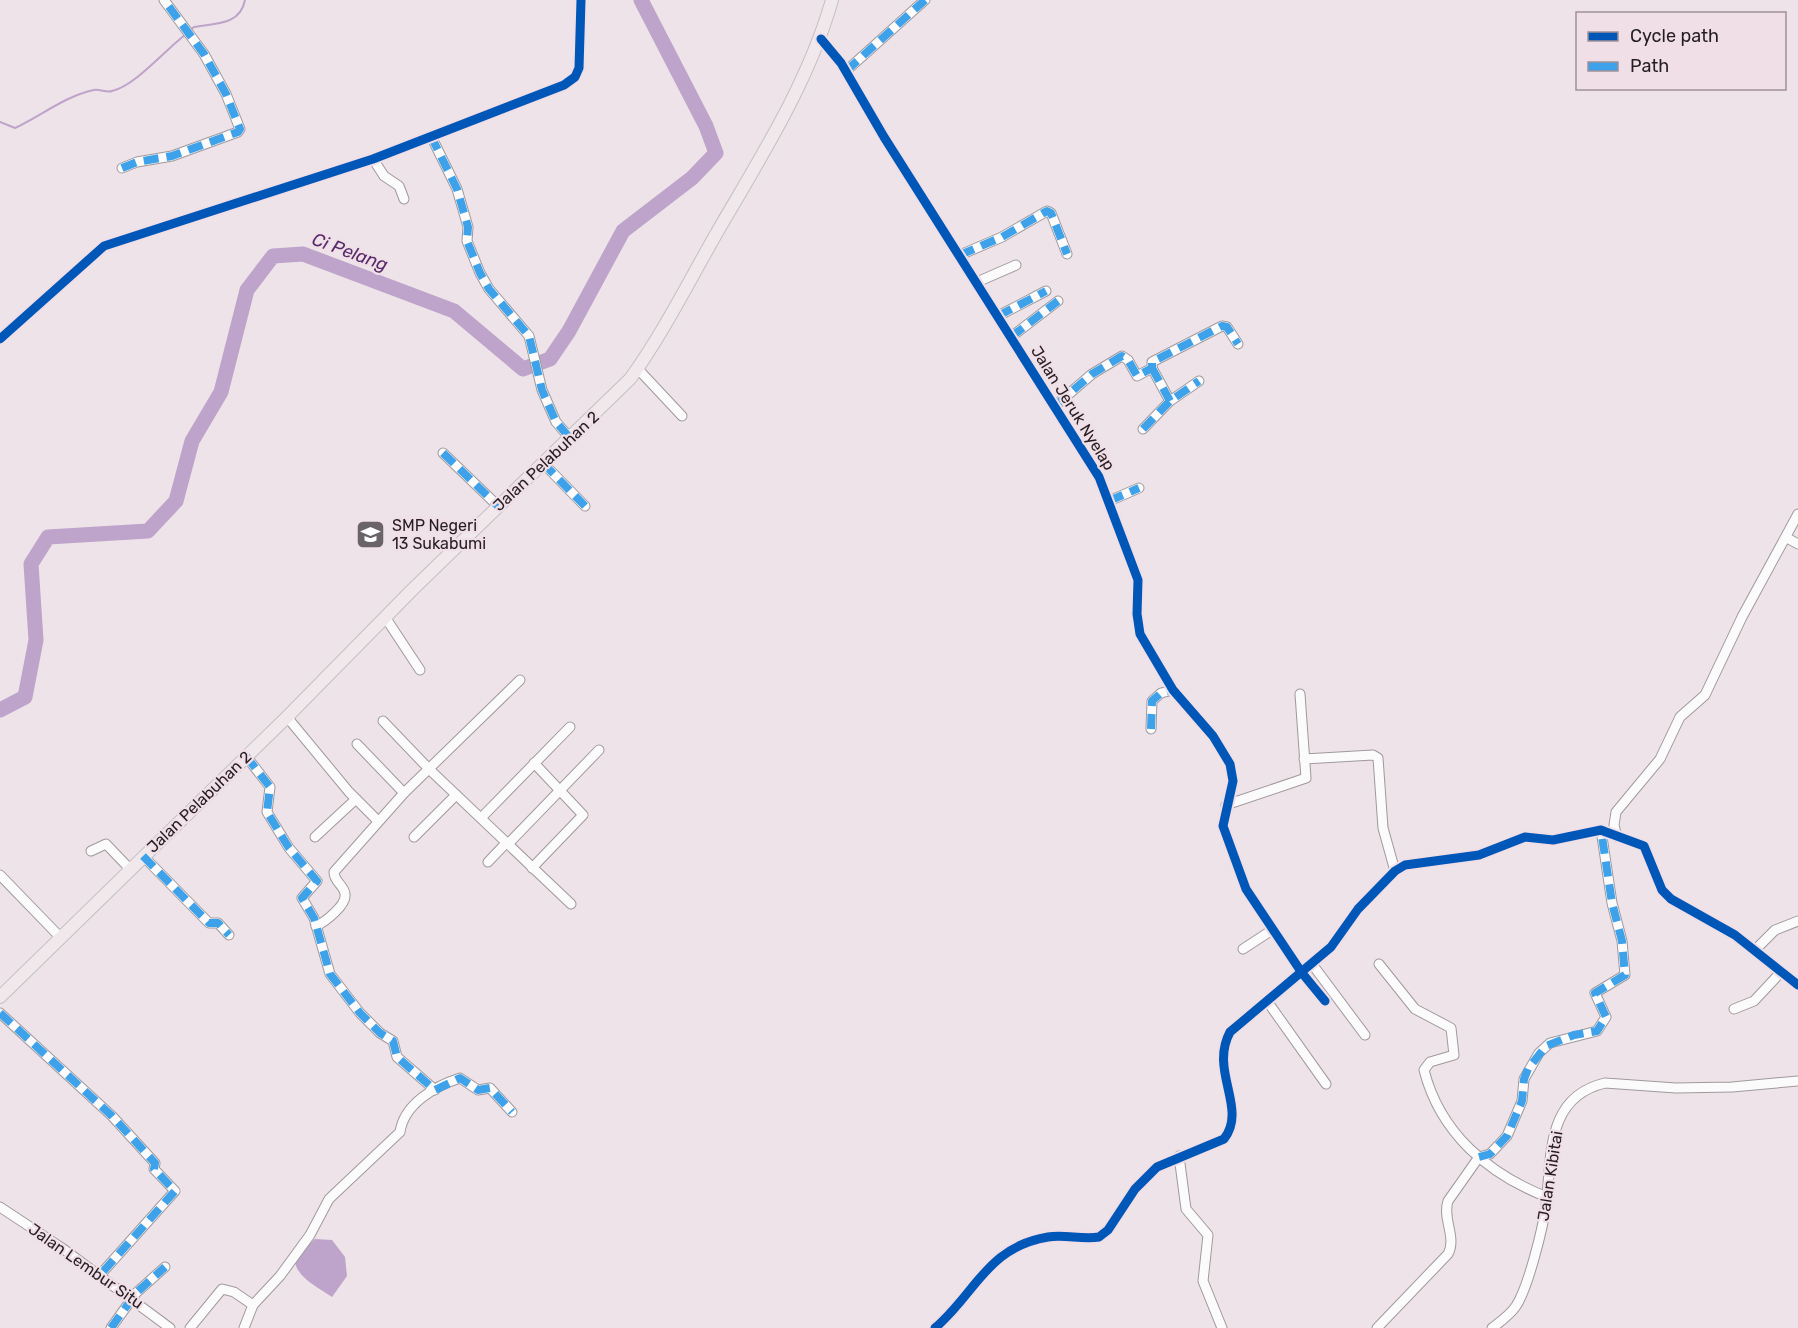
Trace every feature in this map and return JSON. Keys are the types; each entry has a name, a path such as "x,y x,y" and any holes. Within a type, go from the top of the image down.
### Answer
{"main road":[{"name":"Jalan Pelabuhan 2","path":"0,997 498,506 621,390 638,369 786,114 821,39 832,0"}],"street":[{"path":"122,168 180,153 238,132 240,129 226,94 204,54 164,0"},
{"path":"0,339 104,246 373,159 553,91 575,77 579,58 581,0"},
{"path":"846,71 925,0"},
{"name":"Jalan Jeruk Nyelap","path":"821,39 846,71 1096,470 1138,580 1137,614 1140,634 1173,690 1213,736 1228,759 1233,781 1222,820 1251,900 1302,973 1325,1001"},
{"path":"431,136 457,189 468,227 466,239 480,273 495,296 527,333 542,390 556,422 570,438"},
{"path":"373,159 384,176 399,186 404,199"},
{"path":"960,255 1002,237 1047,211 1051,213 1067,254"},
{"path":"977,282 1016,265"},
{"path":"998,316 1046,291"},
{"path":"1011,337 1058,301"},
{"path":"1170,401 1152,368 1152,362 1222,326 1227,327 1238,344"},
{"path":"1056,405 1092,374 1122,356 1128,360 1136,376 1152,368"},
{"path":"638,369 682,416"},
{"path":"1143,429 1170,401 1199,381"},
{"path":"443,453 498,506"},
{"path":"543,463 585,506"},
{"path":"1109,501 1139,488"},
{"path":"1617,837 1614,825 1616,812 1660,759 1680,717 1705,695 1742,617 1798,514"},
{"path":"1786,538 1798,544"},
{"path":"385,617 420,670"},
{"path":"316,926 329,921 345,897 333,872 404,793 520,680"},
{"path":"1151,729 1152,701 1161,693 1173,690"},
{"path":"1226,805 1301,782 1306,776 1300,694"},
{"path":"286,717 356,799 378,821"},
{"path":"383,721 429,769 571,904"},
{"path":"481,818 570,727"},
{"path":"357,744 404,793"},
{"path":"488,862 599,750"},
{"path":"1304,759 1373,755 1377,758 1383,828 1395,871"},
{"path":"246,756 270,787 267,812 289,848 317,881 302,898 311,911 330,975 380,1033 393,1041 397,1056 435,1090"},
{"path":"532,868 583,817 580,809 534,763"},
{"path":"414,837 456,795"},
{"path":"315,837 356,799"},
{"path":"1377,1328 1448,1254 1451,1240 1445,1209 1456,1186 1479,1157 1491,1154 1507,1136 1522,1101 1524,1079 1534,1060 1550,1043 1597,1031 1605,1017 1595,993 1625,975 1622,941 1612,903 1601,830"},
{"path":"935,1328 983,1272 1000,1256 1018,1246 1043,1238 1083,1239 1103,1235 1142,1180 1157,1167 1179,1156 1215,1145 1228,1134 1233,1117 1222,1063 1225,1044 1234,1027 1312,964 1341,936 1355,912 1395,871 1410,864 1479,855 1525,837 1553,840 1601,830 1644,846 1662,890 1671,899 1755,950 1798,985"},
{"path":"91,851 106,844 130,868"},
{"path":"143,856 209,923 218,923 229,935"},
{"path":"0,876 61,938"},
{"path":"1755,950 1775,930 1798,921"},
{"path":"1243,949 1272,930"},
{"path":"1312,964 1365,1035"},
{"path":"1378,964 1415,1009 1447,1025 1452,1031 1454,1055 1430,1062 1424,1070 1430,1091 1441,1113 1491,1168 1547,1197"},
{"path":"1734,1010 1757,999 1781,972"},
{"path":"1267,1001 1326,1084"},
{"path":"0,1013 112,1116 155,1163 154,1169 175,1191 100,1275"},
{"path":"244,1328 253,1305 280,1276 310,1235 329,1199 400,1132 411,1108 426,1094 460,1078 478,1090 490,1088 513,1112"},
{"name":"Jalan Kibitai","path":"1492,1328 1518,1304 1539,1238 1547,1197 1550,1151 1559,1120 1571,1102 1594,1086 1617,1083 1676,1088 1732,1087 1798,1081"},
{"path":"1179,1156 1185,1209 1202,1225 1208,1236 1203,1281 1222,1328"},
{"name":"Jalan Lembur Situ","path":"0,1207 100,1275 170,1328"},
{"path":"111,1328 131,1299 165,1267"},
{"path":"190,1328 222,1289 234,1292 253,1305"}],"shaded area":[{"path":"315,1239 332,1240 345,1257 347,1276 332,1297 302,1275 295,1264 295,1257"}],"waterway":[{"path":"189,31 194,27 218,24 232,19 238,15 245,0"},
{"name":"Ci Pelang","path":"0,710 25,697 36,640 31,564 48,537 148,531 176,501 192,441 221,392 247,290 273,256 303,254 454,311 523,369 550,359 569,331 623,231 692,178 716,153 706,126 641,0"},
{"path":"0,122 15,128 63,101 83,93 121,88 140,75 185,35"}],"marked path":[{"path":"122,168 137,162 172,156 238,132 240,129 226,94 204,54 164,0"},
{"path":"846,71 925,0"},
{"path":"431,136 457,189 468,227 467,241 480,273 489,289 529,336 542,390 556,422 570,438"},
{"path":"960,255 1002,237 1047,211 1051,213 1067,254"},
{"path":"998,316 1046,291"},
{"path":"1011,337 1058,301"},
{"path":"1056,405 1092,374 1122,356 1128,360 1137,376 1152,368 1152,362 1222,326 1227,327 1238,344"},
{"path":"1152,368 1170,401"},
{"path":"1143,429 1170,401 1199,381"},
{"path":"443,453 498,506"},
{"path":"543,463 585,506"},
{"path":"1109,501 1139,488"},
{"path":"1151,729 1152,701 1161,693 1173,690"},
{"path":"246,756 270,787 267,812 289,848 317,881 302,898 314,918 330,974 360,1013 380,1033 393,1041 397,1057 435,1090 460,1078 478,1090 490,1088 512,1112"},
{"path":"1479,1157 1490,1154 1507,1136 1522,1101 1524,1079 1528,1069 1546,1046 1574,1035 1597,1031 1606,1017 1595,993 1625,975 1622,941 1612,903 1601,830"},
{"path":"143,856 209,923 218,923 229,935"},
{"path":"0,1013 112,1116 155,1163 154,1169 175,1191 100,1275"},
{"path":"111,1328 136,1293 165,1267"}],"cycle path":[{"path":"0,339 104,246 373,159 564,85 575,77 579,68 581,0"},
{"path":"821,39 841,63 884,137 1099,477 1138,580 1137,614 1140,634 1173,690 1213,736 1230,764 1233,781 1223,826 1246,889 1302,973 1325,1001"},
{"path":"935,1328 984,1273 1010,1251 1027,1242 1048,1237 1099,1237 1108,1230 1135,1189 1157,1167 1224,1139 1230,1127 1232,1115 1224,1061 1225,1047 1230,1032 1331,947 1358,909 1395,871 1405,865 1479,855 1525,837 1553,840 1601,830 1644,846 1662,890 1671,899 1735,935 1798,985"}],"place":[{"name":"SMP Negeri 13 Sukabumi","path":"371,534"}]}
